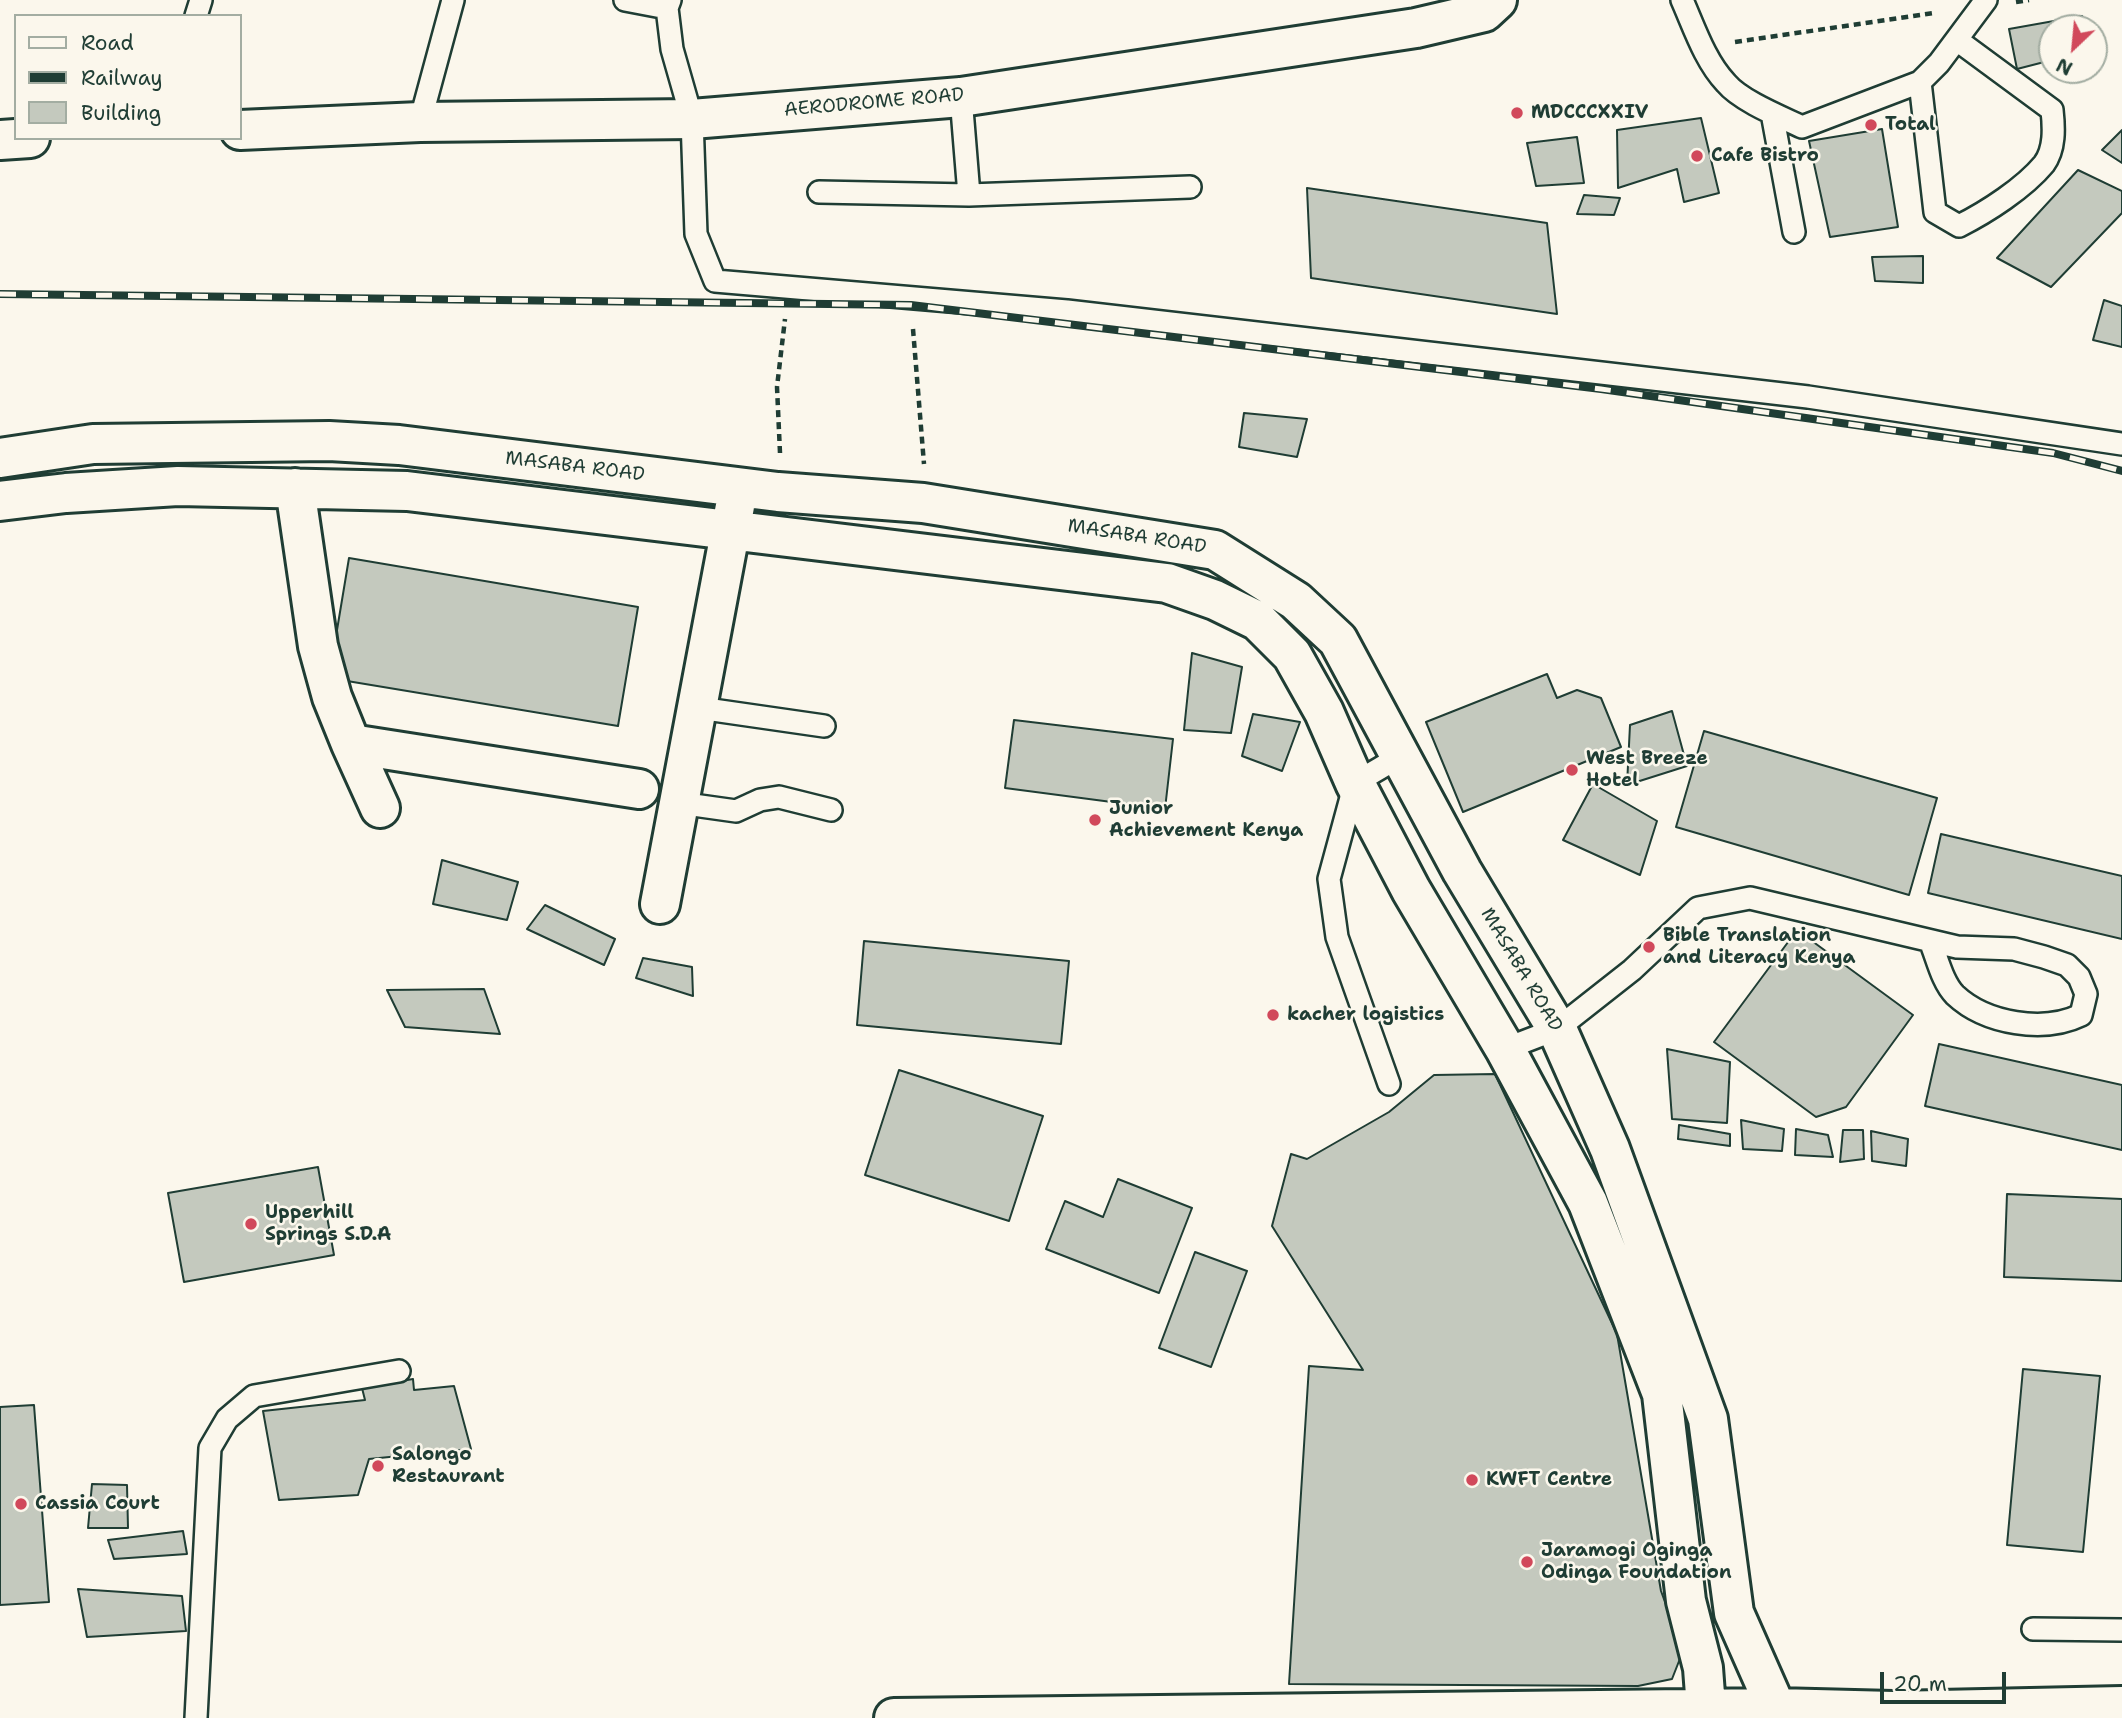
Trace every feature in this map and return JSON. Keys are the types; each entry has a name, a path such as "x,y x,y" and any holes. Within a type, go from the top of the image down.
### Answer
{"street":[{"name":"AERODROME ROAD","path":"242,130 420,122 692,119 961,97 1416,28 1484,12 1497,0"},
{"name":"MASABA ROAD","path":"0,458 93,444 329,441 399,445 778,492 923,503 1215,550 1296,601 1338,640 1462,871 1557,1029 1610,1149 1708,1419 1734,1613 1776,1708"},
{"path":"140,444 142,488"},
{"path":"660,904 733,530 737,486"},
{"path":"0,501 142,488 407,491 1167,583 1215,600 1258,621 1292,655 1324,712 1355,783 1411,890 1505,1049 1588,1203 1662,1394 1686,1601 1703,1668 1706,1708"},
{"path":"295,488 318,646 332,696 380,808"},
{"path":"351,744 639,789"},
{"path":"1411,890 1462,871"},
{"path":"894,1718 1359,1715 1706,1708 1776,1708 1837,1714 1894,1715 2122,1706"}],"lane":[{"path":"420,122 453,0"},
{"path":"625,0 668,4 671,49 692,119 696,234 715,281 1067,311 1808,397 2122,444"},
{"path":"1682,0 1703,46 1726,84 1772,113 1802,127 1920,82 1957,40 1984,3"},
{"path":"1920,82 1935,212 1959,226 1990,210 2045,163 2054,135 2052,110 1957,40"},
{"path":"961,97 969,195"},
{"path":"1772,113 1794,232"},
{"path":"819,192 969,195 1190,187"},
{"path":"699,708 824,726"},
{"path":"1389,1084 1338,937 1329,879 1355,783 1399,757"},
{"path":"679,803 736,811 760,800 779,797 831,810"},
{"path":"1505,1049 1557,1029 1632,970 1698,908 1750,898 1957,947 2014,949 2067,965 2079,978 2086,994 2081,1015 2063,1024 2040,1025 2001,1019 1976,1008 1955,994 1947,984 1930,941"},
{"path":"196,1718 210,1448 227,1419 254,1396 398,1371"},
{"path":"2033,1629 2122,1630"}],"path":[{"path":"1703,46 1984,3 2029,0"},
{"path":"778,492 780,455 777,387 787,304 786,287"},
{"path":"911,297 925,473 923,503"}],"building":[{"path":"2038,24 2038,64 2017,69 2009,29"},
{"path":"1701,118 1719,193 1684,202 1677,169 1618,188 1617,130"},
{"path":"1882,129 1898,227 1830,237 1809,141"},
{"path":"2122,130 2122,163 2102,150"},
{"path":"1577,137 1584,183 1536,186 1527,143"},
{"path":"2078,170 2122,191 2122,213 2051,287 1997,258"},
{"path":"1307,188 1547,223 1557,314 1311,278"},
{"path":"1584,195 1620,198 1614,215 1577,214"},
{"path":"1923,256 1923,283 1875,281 1872,257"},
{"path":"2104,300 2122,306 2122,347 2093,340"},
{"path":"1244,413 1307,419 1297,457 1239,447"},
{"path":"349,558 638,607 618,726 329,678"},
{"path":"1192,653 1242,667 1231,733 1184,730"},
{"path":"1547,674 1557,698 1577,690 1601,698 1621,747 1463,812 1426,722"},
{"path":"1672,711 1687,766 1627,785 1630,725"},
{"path":"1253,714 1300,722 1282,771 1242,756"},
{"path":"1014,720 1173,739 1165,809 1005,788"},
{"path":"1704,731 1937,798 1909,895 1676,827"},
{"path":"1593,784 1657,821 1640,875 1563,840"},
{"path":"1941,834 2122,876 2122,939 1928,893"},
{"path":"442,860 518,882 507,920 433,904"},
{"path":"545,905 615,939 604,965 527,929"},
{"path":"1797,930 1913,1015 1846,1107 1816,1117 1714,1042"},
{"path":"864,941 1069,961 1061,1044 857,1025"},
{"path":"643,958 692,967 693,996 636,978"},
{"path":"484,989 500,1034 405,1027 387,990"},
{"path":"1939,1044 2122,1085 2122,1150 1925,1106"},
{"path":"1667,1049 1730,1062 1727,1123 1672,1119"},
{"path":"899,1070 1043,1116 1009,1221 865,1175"},
{"name":"KWFT Centre","path":"1495,1074 1617,1334 1661,1591 1683,1651 1672,1679 1638,1686 1289,1684 1309,1366 1363,1370 1272,1226 1291,1154 1307,1159 1389,1112 1434,1075"},
{"path":"1741,1120 1784,1129 1782,1151 1743,1149"},
{"path":"1679,1125 1730,1134 1730,1146 1678,1139"},
{"path":"1796,1129 1828,1135 1833,1157 1795,1155"},
{"path":"1843,1130 1863,1130 1864,1159 1840,1162"},
{"path":"1871,1131 1908,1139 1906,1166 1872,1161"},
{"name":"Upperhill Springs S.D.A","path":"318,1167 334,1255 184,1282 168,1193"},
{"path":"1118,1179 1192,1208 1159,1293 1046,1249 1065,1201 1103,1217"},
{"path":"2007,1194 2122,1199 2122,1281 2004,1277"},
{"path":"1195,1252 1247,1271 1211,1367 1159,1348"},
{"path":"2023,1369 2100,1376 2083,1552 2007,1545"},
{"path":"413,1379 414,1390 454,1386 471,1449 369,1459 358,1495 279,1500 263,1411 365,1400 362,1388"},
{"name":"Cassia Court","path":"34,1405 49,1602 0,1605 0,1407"},
{"path":"92,1484 127,1485 128,1528 88,1528"},
{"path":"183,1531 187,1554 114,1559 108,1540"},
{"path":"78,1589 182,1596 186,1631 87,1637"}],"railway":[{"path":"0,294 911,305 1601,389 2053,453 2122,471"}],"place":[{"name":"MDCCCXXIV","path":"1517,113"},
{"name":"Total","path":"1871,125"},
{"name":"Cafe Bistro","path":"1697,156"},
{"name":"West Breeze Hotel","path":"1572,770"},
{"name":"Junior Achievement Kenya","path":"1095,820"},
{"name":"Bible Translation and Literacy Kenya","path":"1649,947"},
{"name":"kacher logistics","path":"1273,1015"},
{"name":"Upperhill Springs S.D.A","path":"251,1224"},
{"name":"Salongo Restaurant","path":"378,1466"},
{"name":"KWFT Centre","path":"1472,1480"},
{"name":"Cassia Court","path":"21,1504"},
{"name":"Jaramogi Oginga Odinga Foundation","path":"1527,1562"}]}
